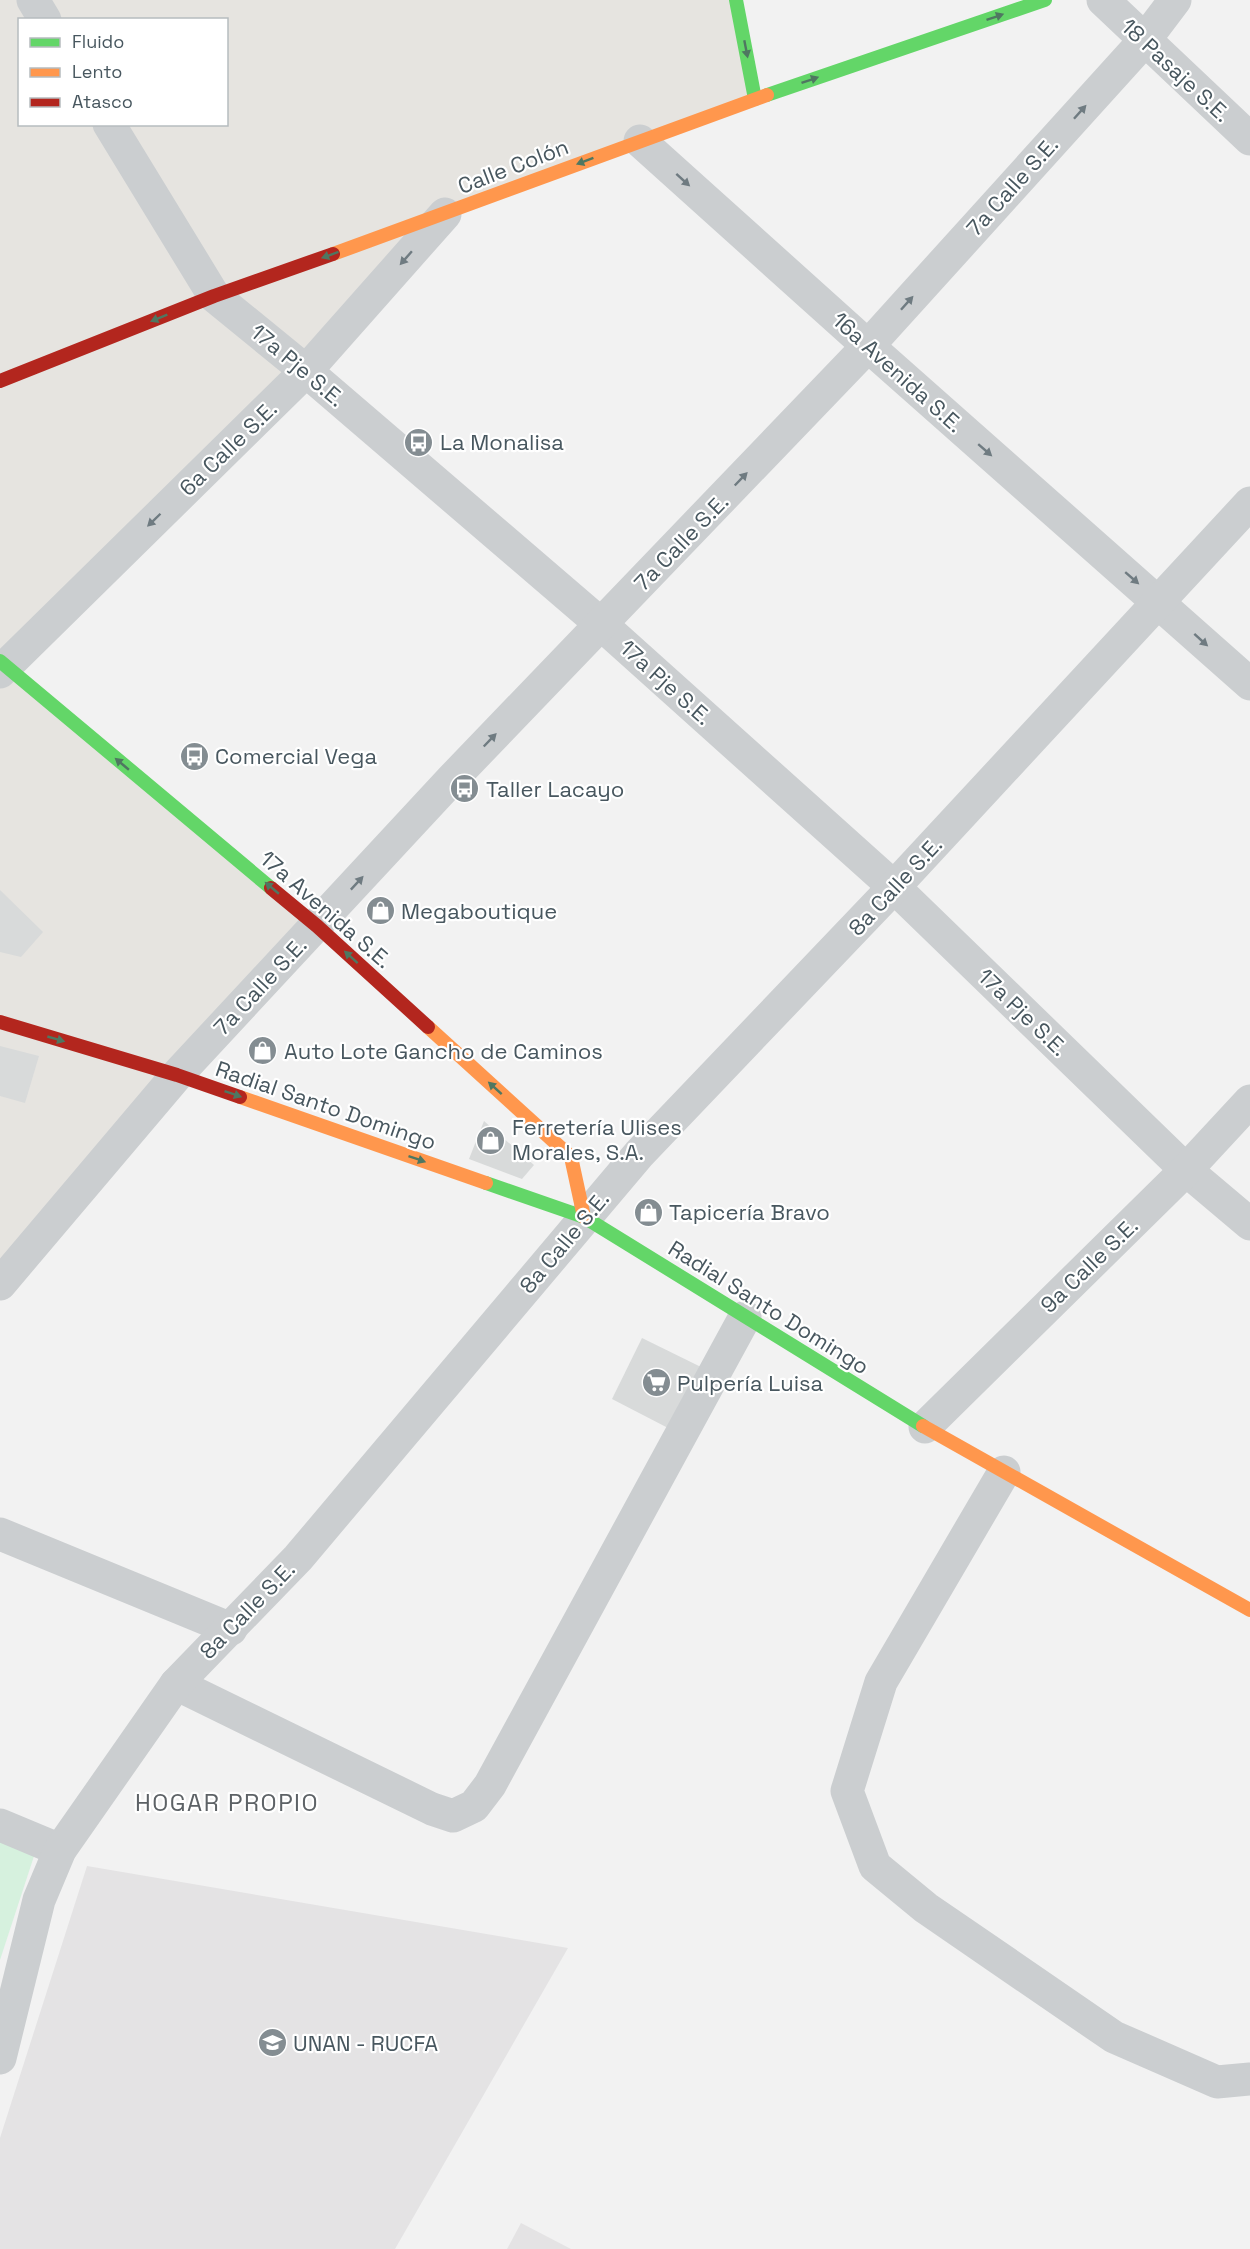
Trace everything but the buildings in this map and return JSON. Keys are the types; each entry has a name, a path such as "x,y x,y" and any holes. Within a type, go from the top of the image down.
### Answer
{"main road":[{"path":"736,0 755,99"},
{"name":"Calle Colón","path":"0,381 214,296 445,214 755,99 1045,0"},
{"name":"17a Avenida S.E.","path":"2,666 317,926 571,1157 584,1217"},
{"name":"Radial Santo Domingo","path":"0,1022 177,1075 584,1217 925,1427 1250,1610"}],"street":[{"path":"33,0 44,18"},
{"name":"18 Pasaje S.E.","path":"1103,0 1250,139"},
{"name":"7a Calle S.E.","path":"0,1284 177,1075 452,779 868,346 1144,41 1175,0"},
{"name":"17a Pje S.E.","path":"110,126 214,296 306,371 602,625 894,887 1186,1170 1250,1224"},
{"name":"16a Avenida S.E.","path":"640,141 1250,684"},
{"name":"6a Calle S.E.","path":"2,666 306,371 445,214"},
{"name":"8a Calle S.E.","path":"0,2058 39,1900 60,1850 176,1684 298,1558 639,1154 894,887 1250,503"},
{"name":"9a Calle S.E.","path":"925,1427 1186,1170 1250,1101"},
{"path":"176,1684 432,1809 453,1816 474,1806 490,1785 745,1317"},
{"path":"1004,1472 881,1682 847,1791 876,1866 926,1908 1114,2037 1217,2082 1250,2079"},
{"path":"0,1534 231,1629"},
{"path":"0,1825 60,1850"}],"shaded area":[{"path":"0,0 736,0 755,99 445,214 14,673 322,930 0,1284"},
{"name":"UNAN - RUCFA","path":"87,1866 568,1948 395,2249 0,2249 0,2138"},
{"path":"521,2223 571,2249 507,2249"}],"green space":[{"path":"0,1835 37,1847 0,1960"}],"traffic: fast":[{"path":"736,0 755,99"},
{"path":"767,95 1045,0"},
{"path":"0,661 271,888"},
{"path":"486,1183 584,1217 923,1426"}],"traffic: slow":[{"path":"333,254 767,95"},
{"path":"428,1027 571,1157 584,1217"},
{"path":"240,1097 486,1183"},
{"path":"923,1426 1250,1610"}],"traffic: jam":[{"path":"0,381 214,296 333,254"},
{"path":"271,888 317,926 428,1027"},
{"path":"0,1022 177,1075 240,1097"}],"place":[{"name":"La Monalisa","path":"419,442"},
{"name":"Comercial Vega","path":"194,756"},
{"name":"Taller Lacayo","path":"465,789"},
{"name":"Megaboutique","path":"380,911"},
{"name":"Auto Lote Gancho de Caminos","path":"263,1051"},
{"name":"Ferretería Ulises Morales, S.A.","path":"491,1140"},
{"name":"Tapicería Bravo","path":"648,1212"},
{"name":"Pulpería Luisa","path":"656,1383"},
{"name":"UNAN - RUCFA","path":"272,2043"}],"district":[{"name":"HOGAR PROPIO","path":"227,1802"}]}
